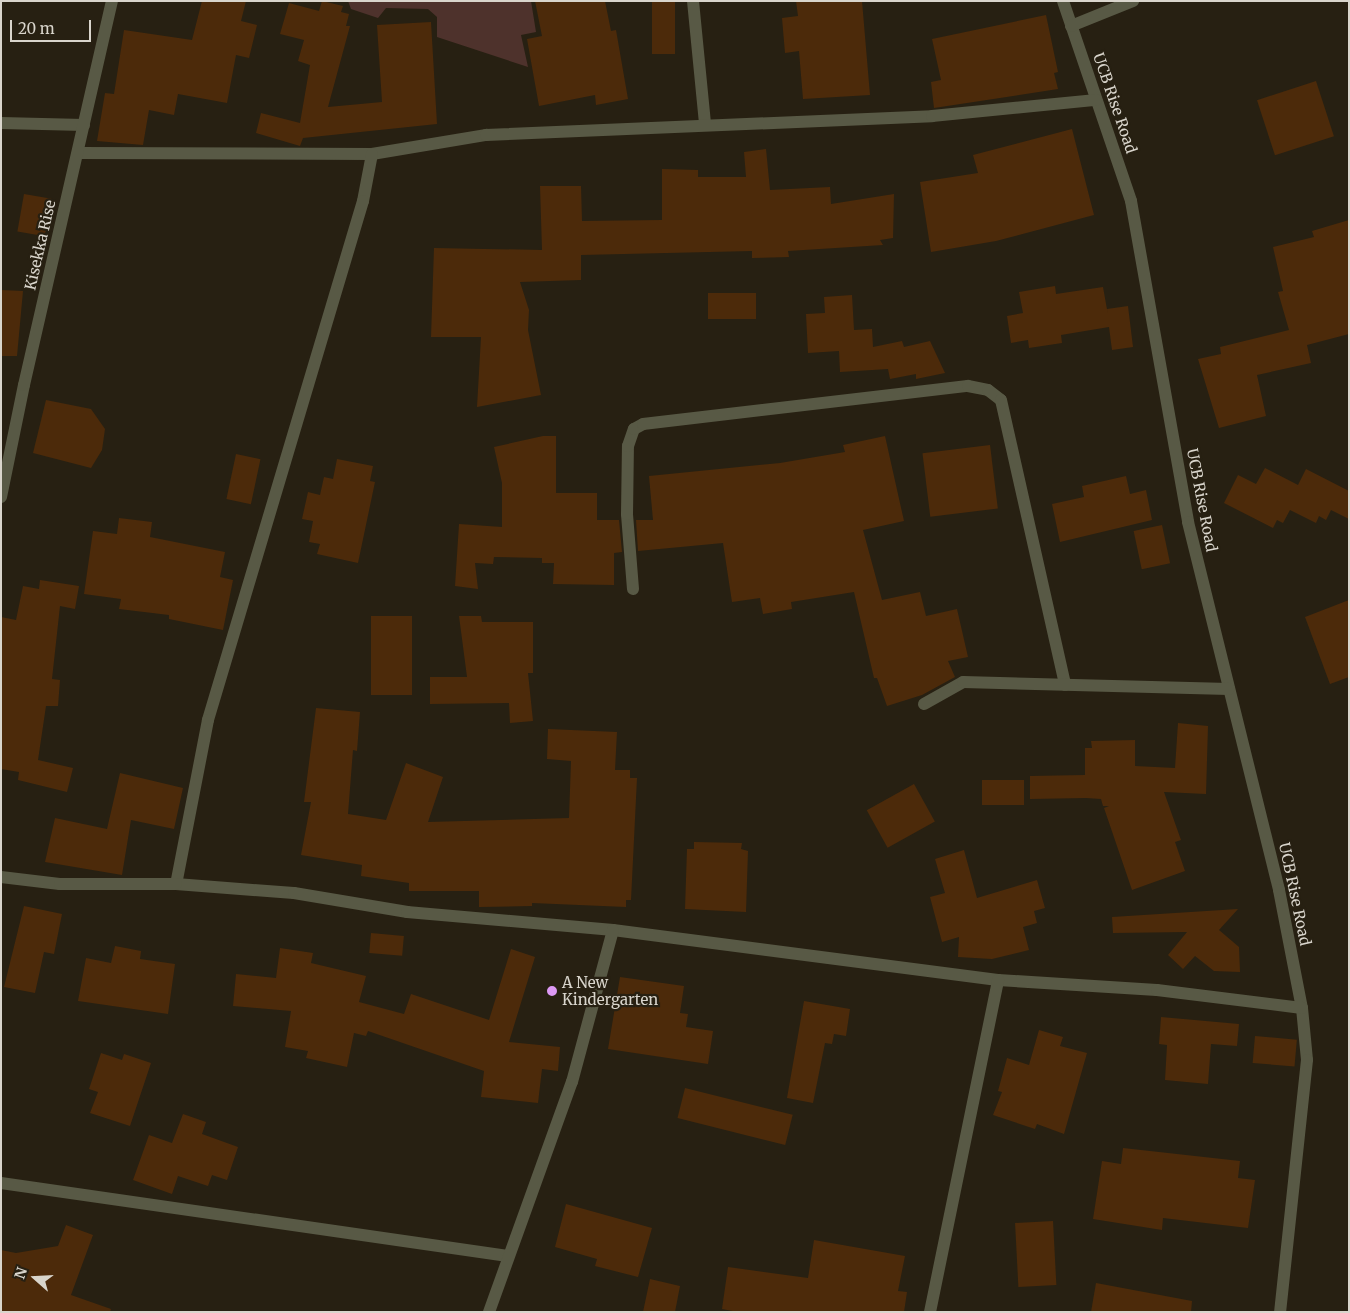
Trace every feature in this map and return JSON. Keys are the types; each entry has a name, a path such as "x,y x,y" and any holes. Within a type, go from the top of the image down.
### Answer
{"street":[{"name":"Kisekka Rise","path":"1,497 24,385 112,1"},
{"path":"693,1 706,123"},
{"name":"UCB Rise Road","path":"1063,1 1131,201 1188,522 1279,890 1302,1008 1308,1060 1280,1312"},
{"path":"1071,26 1133,1"},
{"path":"78,153 372,154 486,135 706,123 932,116 1096,100"},
{"path":"1,123 84,125"},
{"path":"176,884 208,720 360,210 372,154"},
{"path":"633,589 627,514 628,446 634,430 643,424 968,386 988,390 1001,400 1065,685"},
{"path":"924,704 963,682 1229,689"},
{"path":"1,877 60,884 176,884 294,893 407,912 614,930 998,980 1157,990 1302,1008"},
{"path":"489,1312 572,1082 614,930"},
{"path":"930,1312 998,980"},
{"path":"1,1183 508,1256"}],"shaded area":[{"path":"348,1 531,1 536,32 521,35 528,67 437,37 437,17 428,9 386,8 378,18 351,9"}],"building":[{"path":"202,1 246,1 241,21 257,25 249,58 236,55 227,103 178,94 174,115 149,110 143,145 97,141 105,93 114,94 124,30 192,40"},
{"path":"322,1 343,6 341,12 349,14 346,26 350,26 328,107 382,102 377,25 431,22 437,124 303,138 300,146 256,133 261,113 300,123 310,65 298,61 304,40 280,34 289,3 319,11"},
{"path":"535,1 605,1 611,31 616,30 628,99 596,105 595,95 539,106 527,39 542,36"},
{"path":"652,1 675,1 675,54 652,54"},
{"path":"796,1 862,1 870,95 803,99 799,51 785,53 782,18 798,16"},
{"path":"1046,15 1058,72 1054,73 1058,89 934,108 931,82 941,80 932,39"},
{"path":"1316,81 1334,136 1275,155 1257,100"},
{"path":"1072,129 1094,215 996,241 931,252 920,182 978,173 973,155"},
{"path":"766,149 770,190 830,187 831,204 894,194 893,238 880,240 883,245 788,251 789,257 752,258 752,251 581,255 581,280 520,282 529,310 528,330 541,395 477,407 481,337 431,337 434,248 542,250 540,186 581,186 582,221 662,220 662,169 698,170 698,177 746,177 744,152"},
{"path":"24,194 52,199 45,236 17,231"},
{"path":"1349,220 1349,334 1307,345 1311,363 1257,375 1266,416 1219,428 1198,359 1221,354 1220,347 1289,330 1278,292 1283,291 1273,247 1314,237 1312,231"},
{"path":"1055,286 1056,294 1103,287 1108,315 1107,309 1128,306 1133,347 1112,350 1109,327 1061,335 1062,343 1029,348 1028,340 1011,343 1007,316 1023,313 1019,292"},
{"path":"1,290 23,291 17,356 1,356"},
{"path":"708,293 756,293 756,319 708,319"},
{"path":"852,295 854,330 872,329 873,347 902,341 904,347 930,341 945,373 916,379 916,374 890,379 888,369 840,372 839,351 808,353 806,314 825,313 824,297"},
{"path":"46,400 91,409 105,429 102,450 91,468 33,453"},
{"path":"543,436 556,436 556,493 597,493 597,520 619,520 622,552 614,553 614,585 553,584 554,563 542,563 542,558 494,557 493,564 475,563 478,589 455,586 459,524 502,527 502,483 494,447"},
{"path":"885,436 904,521 863,530 882,600 920,592 926,616 957,609 968,657 948,661 955,677 922,695 887,706 877,678 874,678 854,592 791,602 792,609 763,614 760,598 732,602 723,543 638,551 636,520 653,520 649,476 780,463 845,452 843,445"},
{"path":"990,445 998,509 930,517 923,453"},
{"path":"236,454 260,459 251,504 226,499"},
{"path":"337,459 373,466 370,481 375,482 358,563 317,554 320,544 309,542 313,521 302,519 308,492 320,495 324,477 333,479"},
{"path":"1265,468 1298,485 1306,469 1349,491 1349,519 1331,510 1326,520 1319,516 1316,523 1290,510 1283,523 1277,520 1273,528 1224,503 1238,475 1256,484"},
{"path":"1126,476 1130,494 1146,490 1152,520 1060,542 1052,504 1084,497 1082,486"},
{"path":"119,518 152,522 150,537 225,552 220,577 233,580 223,630 169,619 169,615 119,609 121,599 84,594 93,531 117,534"},
{"path":"1162,525 1170,563 1142,569 1134,531"},
{"path":"40,580 79,586 75,609 60,606 52,679 60,680 58,706 46,706 38,760 73,768 67,792 18,780 19,772 1,769 1,617 16,620 23,586 39,589"},
{"path":"1349,600 1349,677 1330,684 1305,617"},
{"path":"371,616 412,616 412,695 371,695"},
{"path":"459,616 481,616 482,622 533,622 533,673 528,673 533,721 510,723 509,703 430,704 430,677 467,677"},
{"path":"316,708 360,712 357,751 353,750 348,814 386,820 406,763 443,777 428,822 569,818 571,761 547,759 548,729 617,732 615,770 630,770 630,778 637,778 631,900 626,900 626,907 532,903 532,906 479,907 479,891 409,891 409,883 361,876 362,865 301,855 311,802 304,802"},
{"path":"1178,723 1208,726 1206,794 1164,792 1181,840 1175,842 1185,871 1132,890 1104,808 1109,806 1103,806 1101,799 1030,799 1030,776 1085,775 1085,748 1092,748 1091,741 1135,740 1135,766 1175,768"},
{"path":"120,773 183,788 174,829 131,820 122,875 45,862 55,818 107,829"},
{"path":"982,780 1024,780 1024,805 982,805"},
{"path":"914,784 935,822 888,848 867,810"},
{"path":"694,842 742,843 741,849 748,851 746,912 685,909 687,849 694,849"},
{"path":"964,850 977,898 1037,880 1045,908 1034,911 1037,923 1023,927 1029,950 992,959 958,957 959,937 942,942 930,897 945,893 935,859"},
{"path":"24,906 62,914 54,954 44,952 35,993 4,987"},
{"path":"1238,909 1219,930 1239,947 1240,972 1214,971 1195,956 1183,969 1168,955 1187,932 1113,933 1112,917"},
{"path":"371,933 404,936 402,956 369,953"},
{"path":"115,946 141,951 140,959 175,964 168,1014 78,1001 86,958 111,963"},
{"path":"280,948 313,953 311,963 366,976 359,1002 404,1014 411,994 489,1020 511,949 535,957 509,1042 560,1047 558,1071 542,1069 538,1103 481,1097 484,1071 368,1031 366,1036 354,1033 347,1067 306,1058 308,1051 285,1047 291,1011 233,1006 236,974 276,978"},
{"path":"620,977 684,986 680,1013 688,1014 686,1027 713,1031 708,1064 608,1049"},
{"path":"804,1001 850,1009 846,1036 834,1034 832,1044 825,1043 813,1103 787,1098"},
{"path":"1161,1017 1239,1024 1237,1046 1211,1044 1208,1084 1165,1080 1167,1045 1159,1044"},
{"path":"1039,1030 1063,1037 1060,1046 1087,1053 1064,1134 1037,1124 1035,1129 993,1115 1002,1092 998,1091 1007,1058 1029,1065"},
{"path":"1255,1036 1297,1040 1294,1067 1253,1063"},
{"path":"101,1053 122,1060 124,1054 151,1063 130,1126 90,1113 98,1092 89,1089"},
{"path":"685,1088 793,1115 785,1145 678,1118"},
{"path":"183,1114 206,1122 202,1134 238,1147 227,1180 212,1175 208,1186 178,1176 172,1194 133,1180 149,1135 172,1143"},
{"path":"1123,1148 1240,1161 1238,1178 1255,1180 1248,1228 1163,1218 1162,1230 1093,1219 1102,1161 1121,1164"},
{"path":"566,1204 652,1228 638,1277 595,1266 597,1259 555,1247"},
{"path":"1053,1221 1056,1285 1018,1287 1015,1223"},
{"path":"66,1225 93,1235 71,1295 111,1309 110,1312 1,1312 1,1250 16,1253 58,1246"},
{"path":"814,1240 905,1256 898,1291 907,1292 904,1312 738,1312 722,1309 728,1267 808,1278"},
{"path":"650,1279 680,1286 675,1312 643,1312"},
{"path":"1096,1283 1192,1301 1191,1312 1091,1312"}],"place":[{"name":"A New Kindergarten","path":"552,991"}]}
